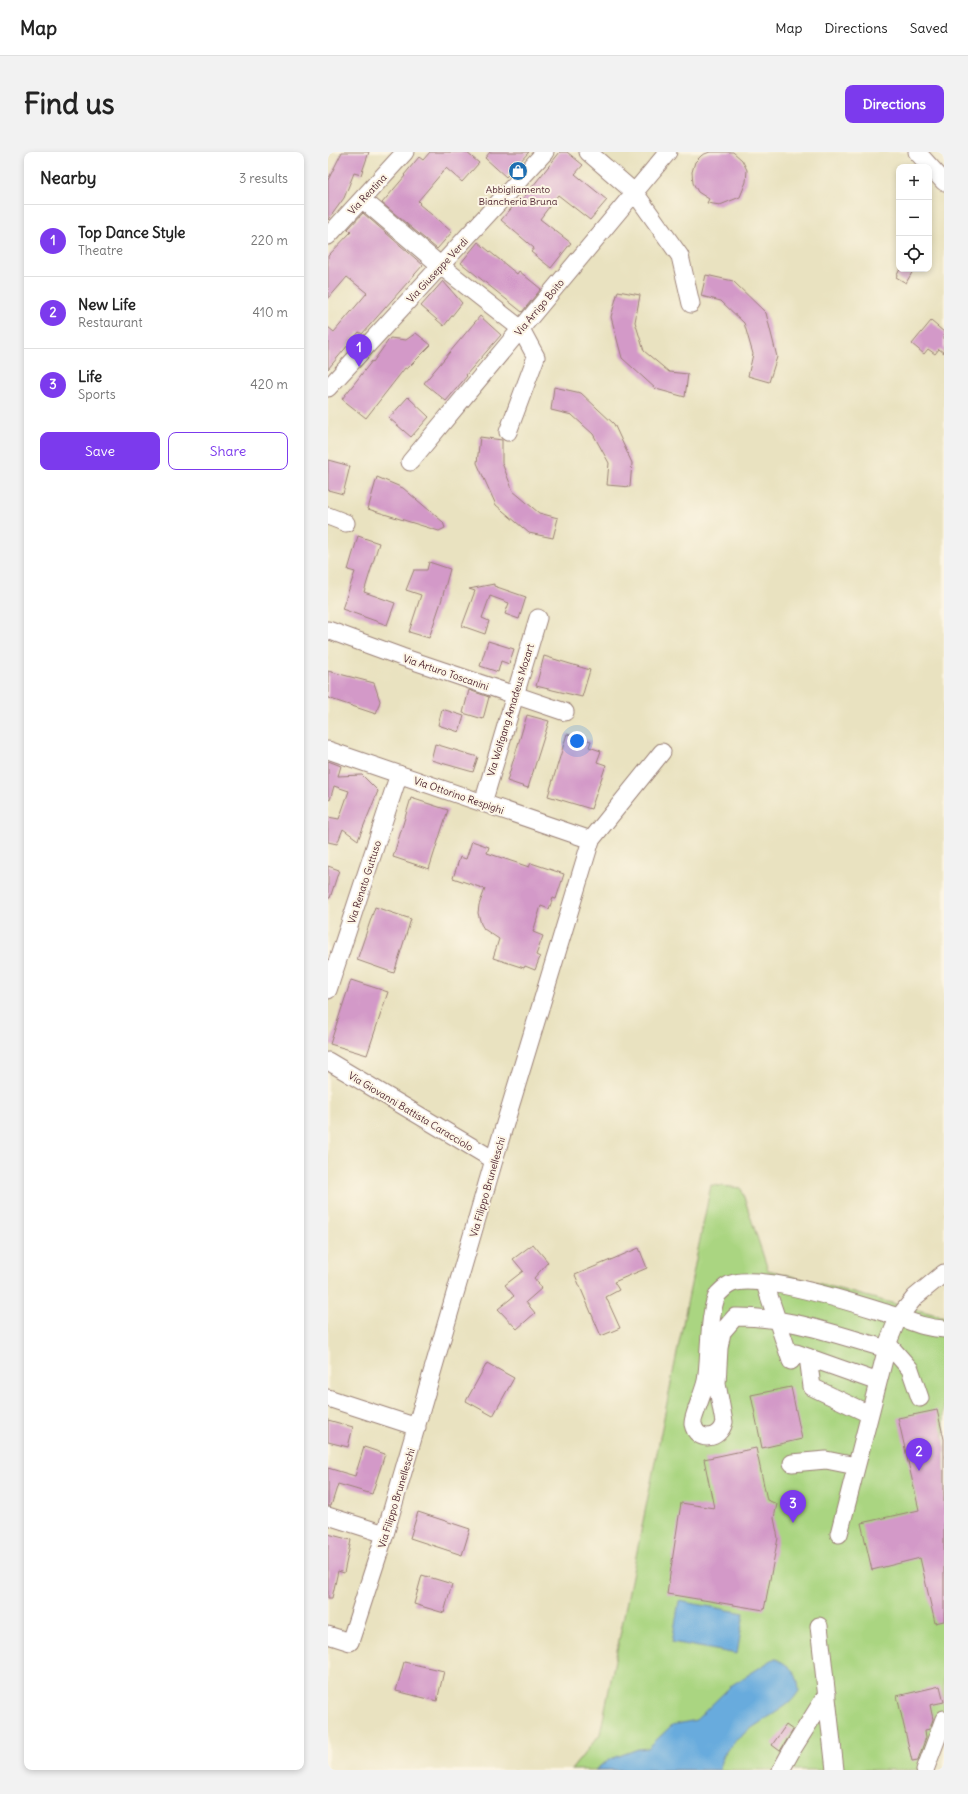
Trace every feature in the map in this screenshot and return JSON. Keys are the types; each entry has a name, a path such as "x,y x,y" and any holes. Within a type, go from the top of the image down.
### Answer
{"street":[{"name":"Via Reatina","path":"331,227 362,199 405,152"},
{"name":"Via Giuseppe Verdi","path":"328,388 545,152"},
{"path":"588,152 634,193 680,256 691,304"},
{"name":"Via Arrigo Boito","path":"410,462 668,152"},
{"path":"917,152 944,182"},
{"path":"362,199 441,266 521,329 536,358 508,432"},
{"path":"328,516 346,523"},
{"name":"Via Wolfgang Amadeus Mozart","path":"483,803 538,618"},
{"name":"Via Arturo Toscanini","path":"328,630 402,657 565,712"},
{"name":"Via Ottorino Respighi","path":"328,750 591,840"},
{"name":"Via Filippo Brunelleschi","path":"328,1635 350,1642 385,1534 494,1160 591,840 662,752"},
{"name":"Via Renato Guttuso","path":"328,990 399,774"},
{"name":"Via Giovanni Battista Caracciolo","path":"328,1061 494,1160"},
{"path":"839,1534 887,1347 898,1318 915,1297 944,1273"},
{"path":"920,1398 910,1369 887,1347 792,1323 749,1317 735,1317 722,1332 717,1384 724,1422 723,1428 712,1437 702,1436 694,1428 693,1418 702,1400 706,1381 712,1311 718,1294 729,1285 747,1281 785,1285 891,1314 898,1318 929,1328 944,1329"},
{"path":"765,1284 790,1357 796,1353 878,1382"},
{"path":"808,1357 812,1387 869,1414"},
{"path":"328,1398 417,1427"},
{"path":"792,1463 826,1460 856,1466"},
{"path":"328,1516 385,1534"},
{"path":"819,1626 835,1770"},
{"path":"781,1770 827,1694"},
{"path":"926,1770 944,1719"}],"green space":[{"path":"711,1185 741,1188 768,1270 944,1317 944,1729 930,1770 571,1770 600,1734"}],"water":[{"path":"679,1601 744,1613 737,1654 672,1642"},
{"path":"775,1658 793,1671 797,1679 799,1691 789,1703 736,1740 722,1759 720,1770 595,1770 608,1760 638,1749 648,1748 672,1725 696,1720 732,1685"}],"building":[{"path":"342,152 369,152 361,175 354,173 344,198 328,220 328,180"},
{"path":"430,152 466,152 479,163 462,182 446,168 418,201 420,203 419,204 452,232 437,249 382,203 419,157 423,160"},
{"path":"490,152 529,152 506,177 485,158"},
{"path":"560,152 567,152 583,165 575,174 607,200 590,220 558,195 540,219 571,243 551,268 531,252 534,248 501,220 519,200 521,201"},
{"path":"710,152 733,152 742,160 747,170 746,182 740,197 720,205 707,203 709,199 698,192 693,183 692,172 695,162 702,155"},
{"path":"363,213 423,265 362,334 359,332 328,369 328,327 334,332 367,293 347,277 328,299 328,256 351,232 348,229"},
{"path":"478,242 517,274 519,271 541,289 522,312 461,263"},
{"path":"898,272 912,272 906,283 896,277"},
{"path":"706,275 733,281 766,313 777,357 769,382 748,376 753,354 744,323 721,301 701,296"},
{"path":"443,281 462,303 444,326 421,306"},
{"path":"618,291 640,295 635,322 644,351 669,372 688,374 685,397 656,389 622,358 611,317"},
{"path":"480,316 501,335 466,375 467,376 446,401 424,383"},
{"path":"931,321 944,332 944,353 939,349 935,354 928,349 924,354 912,344"},
{"path":"416,333 431,345 407,369 405,368 366,418 342,399 372,361 373,362 390,338 406,340"},
{"path":"554,387 581,393 614,424 632,463 630,487 607,485 609,463 593,434 572,415 551,410"},
{"path":"408,397 429,417 411,437 389,418"},
{"path":"480,437 502,440 502,463 513,491 539,513 558,518 553,538 529,533 496,505 477,463"},
{"path":"328,460 350,466 343,494 328,490"},
{"path":"377,477 403,488 443,522 445,528 439,531 368,509"},
{"path":"358,536 379,543 364,592 395,603 387,625 342,609 355,572 348,570"},
{"path":"429,562 450,569 429,638 409,632 421,595 406,590 414,570 427,570"},
{"path":"494,584 494,586 526,597 519,619 505,614 509,603 490,596 482,618 489,621 485,634 462,626 475,591 469,589"},
{"path":"488,641 514,649 509,664 501,661 498,672 480,666"},
{"path":"544,656 590,670 582,697 536,686"},
{"path":"328,671 374,683 380,701 376,714 328,698"},
{"path":"469,690 489,697 483,719 463,713"},
{"path":"442,709 464,716 459,732 438,725"},
{"path":"527,715 549,721 528,788 507,781"},
{"path":"567,734 591,741 589,747 601,751 597,762 606,765 591,809 548,796"},
{"path":"435,744 478,757 473,772 431,760"},
{"path":"328,761 341,766 338,776 362,775 378,791 358,840 343,829 337,844 328,842 328,817 339,819 349,791 334,786 330,800 328,799"},
{"path":"411,798 448,810 429,869 393,857"},
{"path":"472,841 489,847 487,853 529,867 531,863 564,874 556,899 553,898 549,909 541,906 533,932 543,936 536,955 540,957 535,970 493,958 499,939 484,929 478,913 479,905 485,889 453,878 460,857 466,859"},
{"path":"328,866 339,870 330,898 328,898"},
{"path":"375,907 411,919 394,973 357,960"},
{"path":"351,980 388,992 367,1055 330,1044"},
{"path":"533,1244 548,1262 534,1278 542,1288 526,1302 535,1313 517,1329 498,1309 514,1296 505,1285 523,1271 513,1259"},
{"path":"639,1248 647,1268 614,1282 619,1290 606,1297 620,1328 601,1336 575,1275"},
{"path":"487,1363 514,1378 493,1416 466,1401"},
{"path":"791,1387 802,1439 762,1448 751,1395"},
{"path":"937,1410 944,1439 944,1621 935,1623 920,1558 872,1570 861,1523 919,1510 898,1418"},
{"path":"328,1420 353,1427 348,1447 328,1442"},
{"path":"364,1447 385,1454 372,1494 338,1484 331,1506 328,1506 328,1468 355,1476"},
{"path":"756,1448 767,1500 777,1504 774,1518 778,1538 764,1610 667,1594 681,1503 714,1508 704,1459"},
{"path":"418,1512 470,1529 462,1555 410,1538"},
{"path":"328,1534 351,1540 344,1573 338,1571 332,1598 328,1598"},
{"path":"422,1575 452,1584 444,1613 414,1604"},
{"path":"404,1662 444,1671 437,1701 396,1691"},
{"path":"940,1686 944,1702 930,1705 933,1719 930,1729 925,1730 926,1737 918,1760 912,1761 897,1696"},
{"path":"786,1725 793,1730 780,1751 772,1745"}],"place":[{"name":"Abbigliamento Biancheria Bruna","path":"518,171"},
{"name":"Top Dance Style","path":"359,367"},
{"name":"New Life","path":"919,1471"},
{"name":"Life","path":"793,1523"}]}
